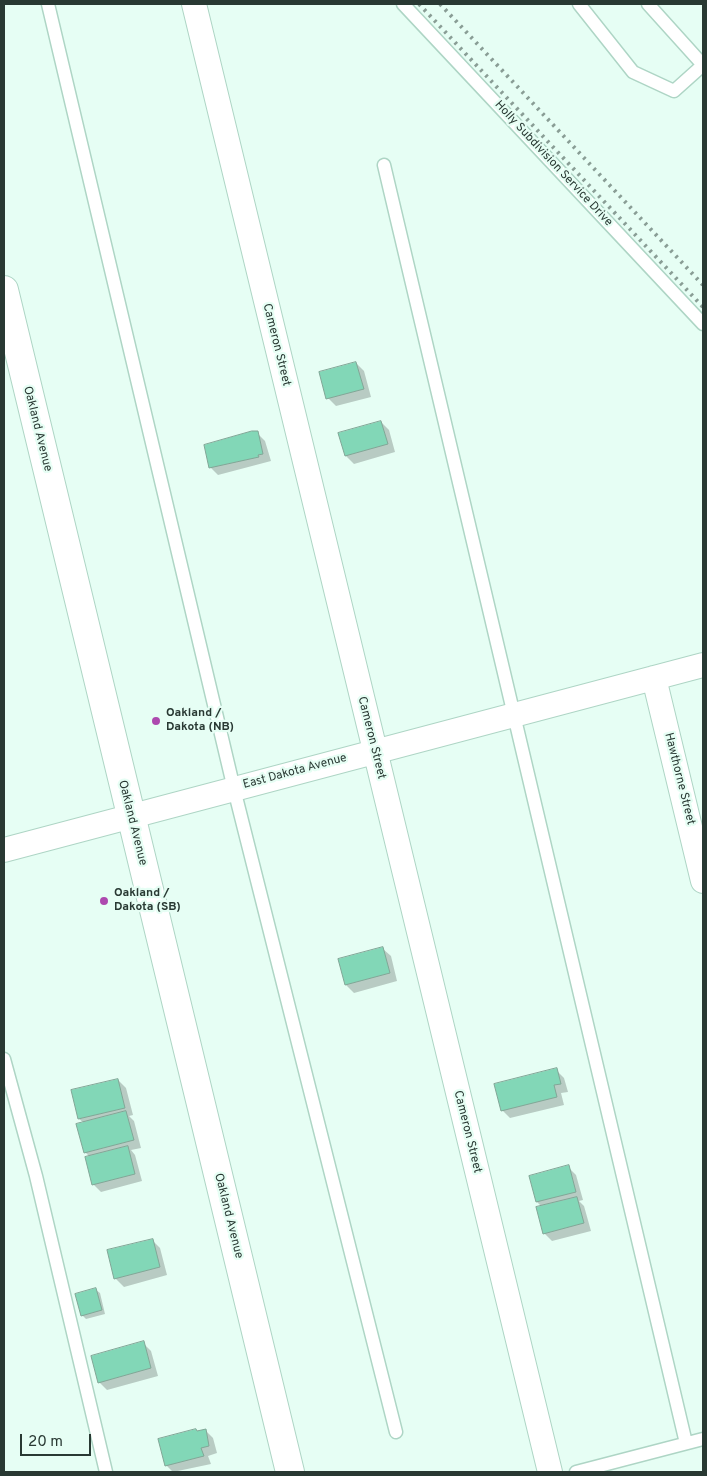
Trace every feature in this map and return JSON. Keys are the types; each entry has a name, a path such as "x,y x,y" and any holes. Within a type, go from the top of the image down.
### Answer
{"street":[{"name":"Cameron Street","path":"194,4 550,1472"},
{"name":"Oakland Avenue","path":"4,290 290,1472"},
{"name":"East Dakota Avenue","path":"4,850 703,665"},
{"name":"Hawthorne Street","path":"654,678 703,881"}],"lane":[{"path":"48,4 234,789 396,1432"},
{"name":"Holly Subdivision Service Drive","path":"403,4 703,324"},
{"path":"579,4 633,72 674,91 703,65 648,4"},
{"path":"384,165 686,1443"},
{"path":"4,1058 36,1176 106,1472"},
{"path":"576,1472 703,1439"}],"building":[{"path":"356,362 364,389 326,399 319,372"},
{"path":"381,421 388,444 345,456 338,433"},
{"path":"252,431 258,431 263,454 258,455 259,457 209,468 204,445"},
{"path":"383,947 390,973 345,985 338,959"},
{"path":"557,1068 561,1084 554,1085 557,1097 501,1111 494,1084"},
{"path":"118,1079 125,1108 78,1119 71,1090"},
{"path":"126,1111 134,1140 84,1153 76,1124"},
{"path":"128,1146 135,1174 92,1185 85,1157"},
{"path":"569,1165 576,1192 536,1202 529,1176"},
{"path":"577,1197 584,1223 543,1234 536,1207"},
{"path":"153,1239 160,1267 114,1279 107,1250"},
{"path":"96,1288 102,1310 81,1316 75,1294"},
{"path":"144,1341 151,1368 98,1383 91,1356"},
{"path":"196,1429 197,1431 206,1429 209,1446 201,1448 204,1456 165,1466 158,1439"}],"railway":[{"path":"419,4 703,307"},
{"path":"440,4 703,285"}],"place":[{"name":"Oakland / Dakota (NB)","path":"156,721"},
{"name":"Oakland / Dakota (SB)","path":"104,901"}]}
